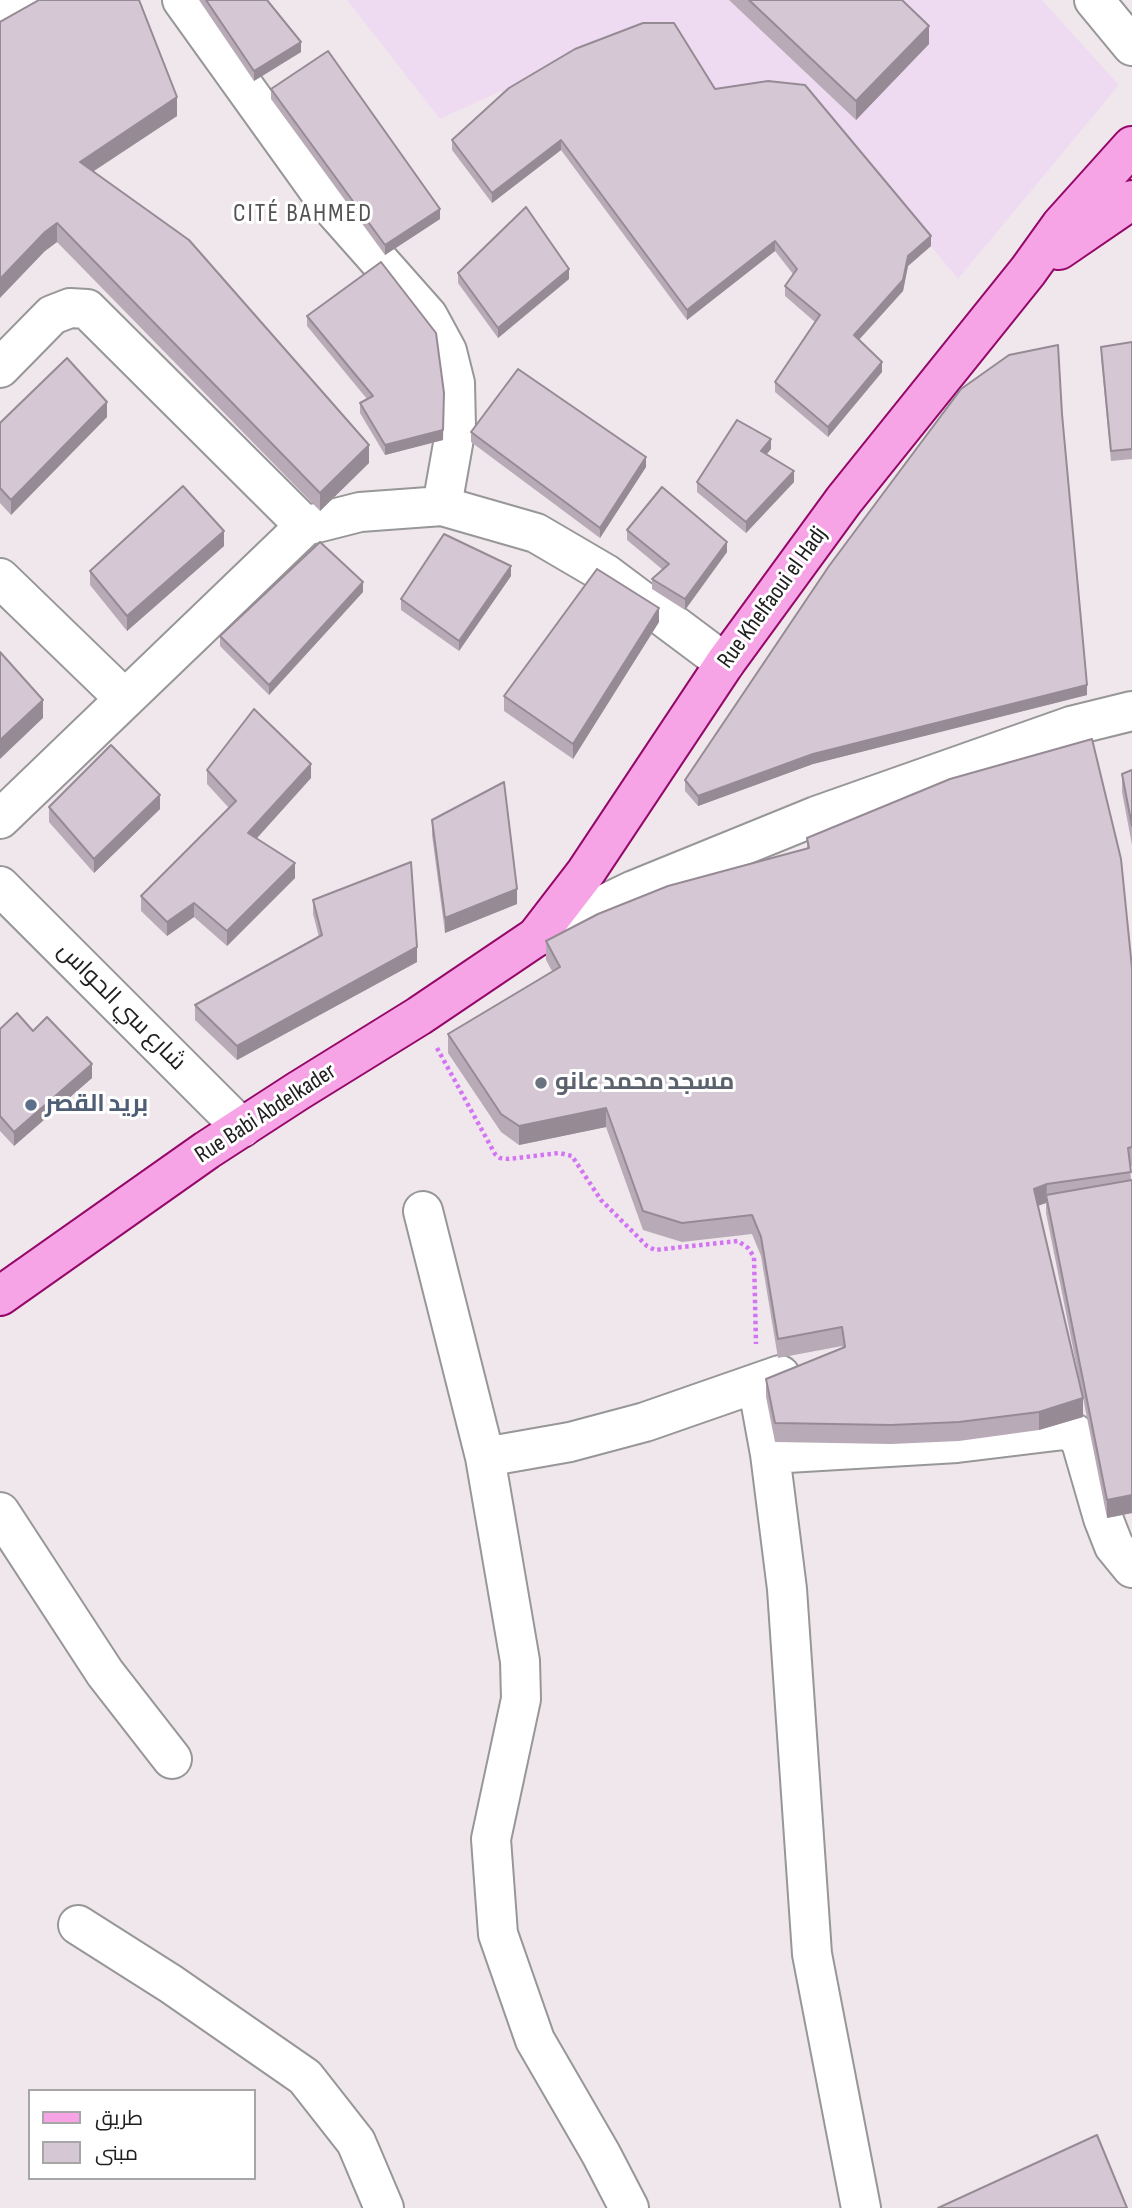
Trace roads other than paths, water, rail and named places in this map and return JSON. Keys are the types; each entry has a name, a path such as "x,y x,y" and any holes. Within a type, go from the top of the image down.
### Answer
{"main road":[{"name":"Rue Khelfaoui el Hadj","path":"536,937 586,872 725,663 844,500 1028,271 1061,225 1132,146"},
{"name":"Rue Khelfaoui el Hadj","path":"1028,271 1132,200"},
{"name":"Rue Babi Abdelkader","path":"0,1296 242,1128 419,1016 536,937"}],"street":[{"path":"0,11 31,0"},
{"path":"182,0 327,202 428,316 447,351 455,383 456,427 442,506"},
{"path":"1094,0 1132,46"},
{"path":"0,368 52,315 70,308 87,309 305,526"},
{"path":"0,819 305,526 360,512 442,506 536,533 606,574 725,663"},
{"path":"0,578 125,698"},
{"path":"536,937 634,890 816,816 1071,726 1132,711"},
{"name":"شارع سي الحواس","path":"0,886 242,1128"},
{"path":"423,1211 485,1457 520,1661 521,1699 491,1839 498,1934 535,2040 629,2208"},
{"path":"485,1457 570,1442 645,1422 807,1365"},
{"path":"757,1383 770,1454 787,1589 812,1954 861,2208"},
{"path":"770,1454 957,1443 1064,1430 1074,1433 1081,1442 1114,1546 1132,1568"},
{"path":"0,1512 105,1673 172,1759"},
{"path":"78,1925 172,1984 305,2077 356,2142 384,2208"}],"place":[{"name":"مسجد محمد عانو","path":"541,1083"},
{"name":"بريد القصر","path":"31,1105"}],"district":[{"name":"CITÉ BAHMED","path":"303,214"}]}
